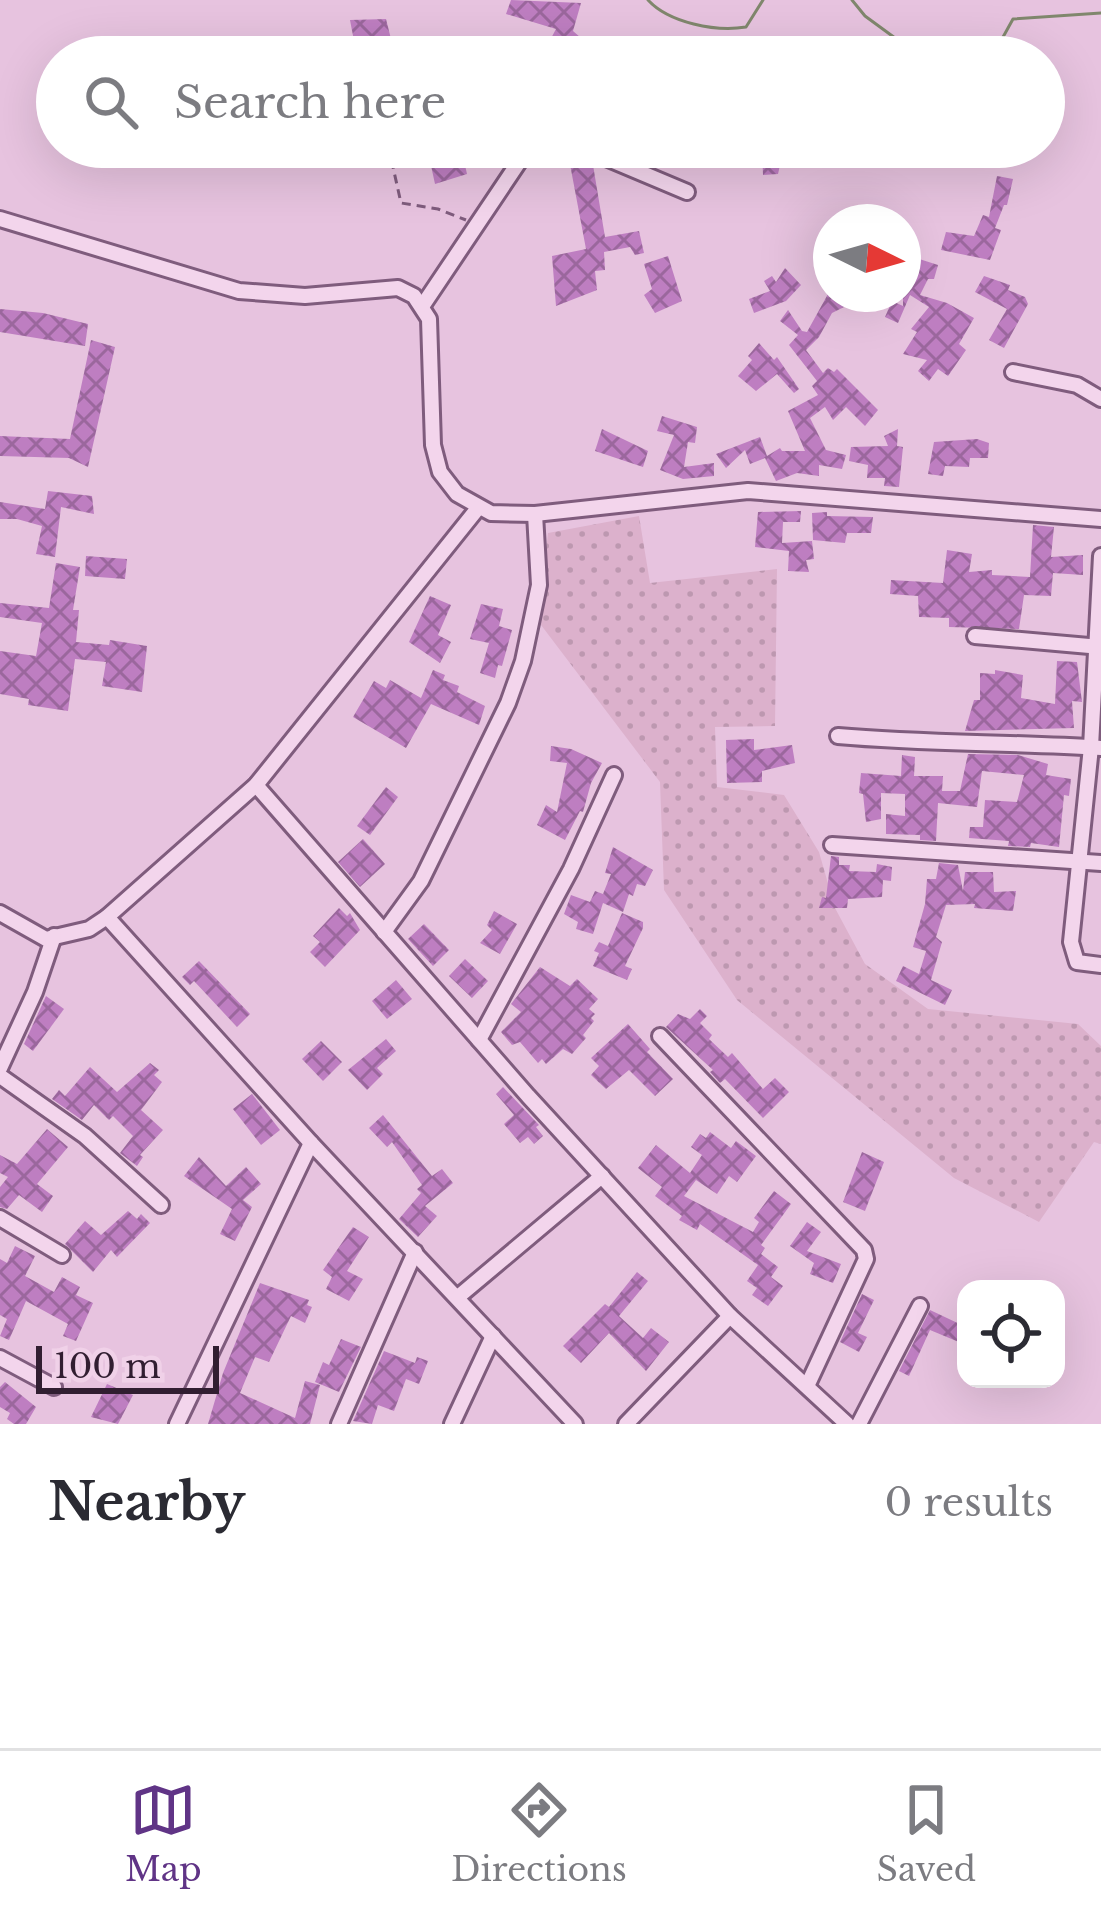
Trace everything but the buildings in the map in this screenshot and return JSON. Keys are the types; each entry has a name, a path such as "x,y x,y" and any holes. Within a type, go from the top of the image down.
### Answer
{"street":[{"path":"423,305 516,168"},
{"path":"629,168 687,193"},
{"path":"0,219 238,291 305,296 398,288 423,305 430,331 433,445 440,472 457,494 491,513 535,514 748,491 1101,519"},
{"path":"1013,372 1077,386 1101,399"},
{"path":"0,913 46,938 89,928 106,917 256,785 478,508"},
{"path":"384,932 421,881 508,703 523,661 539,585 535,514"},
{"path":"1101,556 1096,748 1077,861 1071,942 1077,962 1101,965"},
{"path":"975,636 1099,647"},
{"path":"838,736 1096,748"},
{"path":"478,1040 571,869 614,775"},
{"path":"256,785 478,1040 730,1316 847,1424"},
{"path":"832,845 1101,863"},
{"path":"106,917 574,1424"},
{"path":"55,936 0,1072 85,1136 161,1204"},
{"path":"660,1036 864,1250 866,1259 808,1384"},
{"path":"177,1424 311,1143"},
{"path":"458,1297 602,1176"},
{"path":"0,1218 62,1256"},
{"path":"339,1424 415,1252"},
{"path":"859,1424 920,1306"},
{"path":"626,1424 730,1316"},
{"path":"452,1424 493,1336"},
{"path":"0,1358 54,1387"}],"path":[{"path":"393,168 401,203 438,209 479,225"}],"shaded area":[{"path":"639,516 650,583 777,569 775,726 715,727 717,787 784,795 819,852 835,908 865,964 928,1009 1078,1024 1101,1046 1101,1144 1094,1142 1039,1222 954,1178 737,1000 664,890 660,782 538,621 548,533"}],"waterway":[{"path":"648,0 680,20 734,28 746,27 763,0"},
{"path":"852,0 892,36"},
{"path":"1004,36 1013,19 1101,13"}]}
